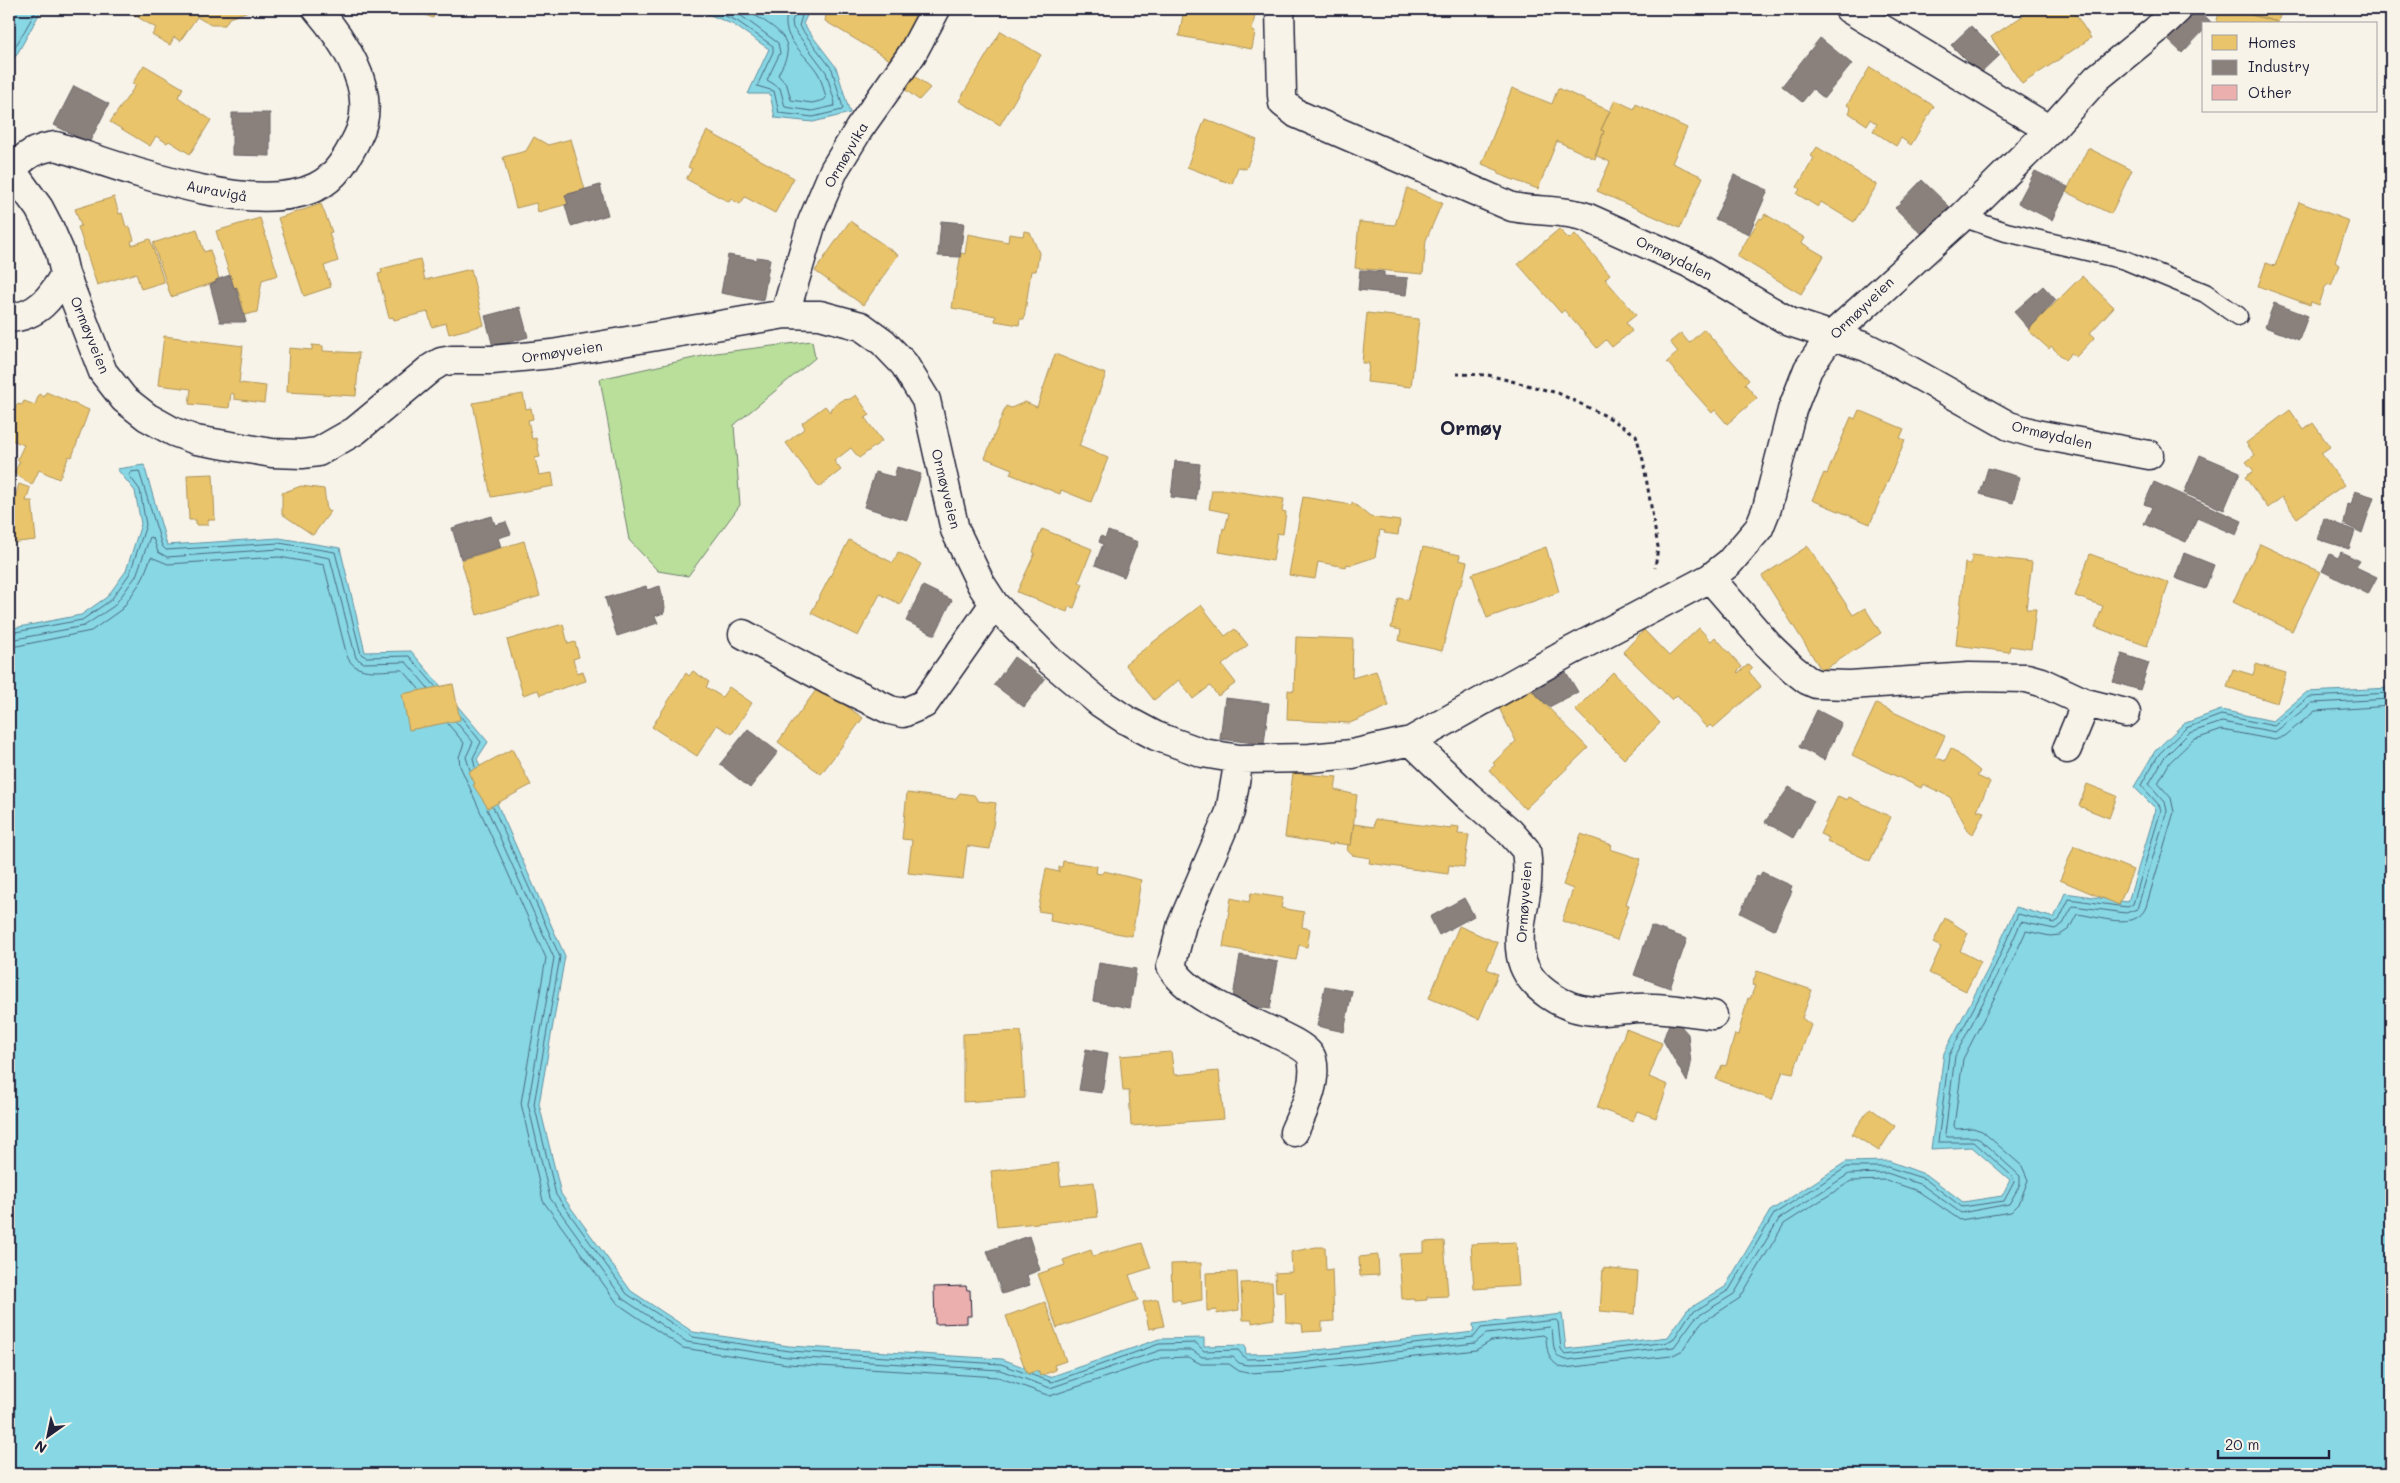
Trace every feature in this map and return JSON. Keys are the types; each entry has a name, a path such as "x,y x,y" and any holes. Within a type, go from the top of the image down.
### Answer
{"street":[{"name":"Auravigå","path":"11,169 21,159 33,152 56,146 204,190 253,198 284,195 316,187 339,168 349,154 363,125 365,112 362,89 350,56 333,28 317,9"},
{"name":"Ormøyvika","path":"785,314 812,222 834,170 859,129 912,54 936,9"},
{"name":"Ormøydalen","path":"1280,9 1282,95 1283,103 1288,110 1512,207 1526,210 1575,213 1586,216 1689,263 1790,322 1830,337 1866,347 2008,426 2036,434 2149,455"},
{"path":"1849,9 2050,130"},
{"name":"Ormøyveien","path":"11,169 39,208 50,229 60,252 65,274 103,372 124,399 147,417 174,432 196,440 272,453 302,454 318,452 356,431 441,362 552,354 785,314 820,315 861,326 883,342 904,364 926,400 955,530 980,584 994,604 1049,660 1099,702 1126,720 1178,745 1203,753 1239,759 1336,756 1411,741 1666,600 1710,578 1729,563 1759,528 1767,508 1792,410 1808,370 1830,337 1962,217 2050,130 2097,78 2156,30 2178,9"},
{"name":"Ormøyveien","path":"9,318 32,312 44,306 65,274"},
{"path":"1710,578 1768,645 1793,669 1807,680 1816,684 1850,685 1969,676 2027,678 2041,682 2086,703 2126,713"},
{"path":"744,634 830,681 890,710 903,713 924,704 950,670 994,604"},
{"path":"2067,749 2086,703"},
{"name":"Ormøyveien","path":"1411,741 1461,789 1510,832 1526,850 1526,891 1520,928 1521,955 1531,977 1544,991 1578,1010 1596,1012 1638,1008 1690,1011 1713,1015"},
{"path":"1239,759 1230,812 1182,924 1171,966 1180,980 1220,1009 1288,1039 1308,1051 1312,1058 1313,1078 1294,1132"}],"lane":[{"path":"1962,217 2006,232 2125,260 2205,293 2238,316"}],"path":[{"path":"1456,374 1488,375 1558,393 1608,417 1636,435 1643,460 1658,547 1654,580 1666,600"}],"green space":[{"path":"812,341 815,358 734,425 740,505 688,576 658,571 629,540 600,379 716,353"}],"water":[{"path":"9,9 42,9 16,56 9,58"},
{"path":"696,9 810,9 803,24 836,67 850,113 813,122 775,118 770,94 748,94 769,49 734,25"},
{"path":"144,465 167,545 279,538 340,548 365,652 411,651 488,742 477,759 565,956 539,1104 561,1194 631,1291 693,1332 789,1346 1002,1359 1050,1377 1159,1339 1204,1338 1204,1346 1245,1345 1246,1354 1291,1353 1474,1332 1473,1324 1562,1314 1566,1349 1668,1337 1687,1310 1725,1287 1770,1211 1846,1162 1889,1161 1927,1175 1963,1202 2002,1196 2010,1180 1972,1147 1931,1149 1944,1053 1988,969 2016,907 2054,918 2065,893 2128,902 2156,809 2134,787 2155,751 2183,724 2221,710 2273,721 2307,692 2391,688 2391,1474 9,1474 9,625 14,628 81,615 107,597 126,571 141,524 135,491 117,469"}],"building: Homes":[{"path":"124,9 254,9 229,18 225,25 211,25 197,17 180,41 174,37 170,45 152,35 156,28"},
{"path":"410,9 436,9 433,18"},
{"path":"827,9 922,10 890,60 825,21"},
{"path":"1184,9 1256,9 1252,31 1255,32 1252,49 1179,36"},
{"path":"2033,9 2072,9 2091,38 2022,84 1991,37"},
{"path":"2220,9 2229,9 2278,22 2217,22"},
{"path":"2229,9 2282,9 2278,22"},
{"path":"1001,31 1041,55 1000,125 959,101"},
{"path":"144,65 183,88 178,97 211,120 190,154 169,141 167,143 156,136 150,146 110,122 136,85 132,84"},
{"path":"1870,67 1934,106 1911,145 1901,138 1896,146 1873,131 1877,124 1870,119 1867,125 1849,113 1851,108 1847,105"},
{"path":"914,75 930,88 919,100 903,88"},
{"path":"1512,88 1552,104 1558,88 1610,111 1601,130 1604,131 1595,159 1557,141 1538,189 1498,174 1499,171 1482,164"},
{"path":"1615,100 1634,109 1636,104 1687,128 1672,163 1703,177 1680,228 1597,191 1610,162 1595,155 1604,131 1601,130"},
{"path":"1205,119 1257,140 1246,169 1238,167 1232,184 1187,167"},
{"path":"707,131 794,178 775,213 745,197 740,204 731,199 729,202 686,179 692,169 688,167"},
{"path":"534,137 548,145 571,139 585,190 565,195 568,204 538,212 536,203 516,208 503,157 526,151"},
{"path":"1817,147 1877,185 1854,222 1821,202 1818,207 1797,194 1800,189 1797,187 1814,158 1811,156"},
{"path":"2088,148 2132,170 2111,214 2066,192"},
{"path":"1407,188 1442,203 1426,240 1423,274 1355,268 1359,222 1395,225"},
{"path":"114,197 119,214 122,213 126,227 130,227 134,240 131,241 132,245 150,239 164,282 141,289 136,273 97,285 78,227 81,226 75,209"},
{"path":"2299,202 2349,221 2335,262 2339,265 2331,286 2329,284 2325,287 2319,305 2311,302 2310,305 2258,286 2266,263 2275,266"},
{"path":"321,204 332,232 329,233 338,261 324,266 331,287 304,296 278,218"},
{"path":"1765,214 1805,238 1802,243 1824,256 1801,294 1737,256 1760,218 1762,219"},
{"path":"260,218 278,275 262,280 257,312 245,315 237,287 234,288 216,231"},
{"path":"850,221 898,255 863,305 815,271"},
{"path":"197,229 204,252 210,250 219,279 216,282 171,297 153,243"},
{"path":"1559,229 1569,239 1575,234 1610,274 1605,279 1636,315 1626,323 1632,331 1612,347 1606,340 1597,348 1564,310 1561,313 1518,264"},
{"path":"1024,231 1030,232 1039,253 1036,271 1031,271 1024,319 1020,319 1019,325 995,321 996,316 952,308 961,253 965,254 968,234 1008,242 1009,234 1023,236"},
{"path":"420,259 425,280 471,269 484,325 449,334 446,323 432,327 428,312 394,320 393,317 389,318 378,274 382,273 381,269"},
{"path":"2082,276 2114,307 2090,333 2095,337 2076,357 2071,353 2065,360 2051,346 2049,349 2028,330"},
{"path":"1367,313 1419,319 1411,387 1367,382 1369,363 1362,363"},
{"path":"1704,329 1749,380 1745,384 1757,398 1727,424 1715,410 1712,413 1667,362 1678,352 1670,342 1681,333 1689,343"},
{"path":"164,336 243,346 239,383 266,386 264,403 234,399 234,394 231,393 229,408 189,404 191,389 158,385"},
{"path":"312,345 323,346 323,351 359,353 356,396 287,392 289,348 312,350"},
{"path":"1055,354 1106,374 1079,446 1108,458 1091,502 1061,490 1060,494 1010,474 1012,469 985,458 1006,406 1011,408 1025,402 1037,407"},
{"path":"46,392 89,410 72,457 69,456 59,479 39,470 32,485 14,473 20,461 17,460 24,445 9,439 9,423 17,404 22,405 24,401 35,405 39,394 44,397"},
{"path":"523,394 526,409 531,408 533,419 528,420 532,439 536,438 540,457 535,458 539,475 552,473 554,486 491,497 473,403"},
{"path":"856,395 870,415 865,418 882,441 859,458 851,448 834,461 841,470 819,487 786,443 805,428 802,423 825,406 830,412 831,408 843,400 850,399"},
{"path":"1859,410 1904,429 1900,438 1905,440 1870,524 1812,500 1824,473 1827,474 1851,417 1855,419"},
{"path":"2290,410 2304,430 2313,423 2330,447 2321,453 2344,485 2297,518 2282,497 2268,508 2245,477 2254,471 2246,462 2255,455 2246,443"},
{"path":"213,474 215,520 208,520 208,525 196,525 196,520 189,520 187,475"},
{"path":"19,484 30,488 26,501 32,501 36,540 9,543 9,504 13,503"},
{"path":"301,486 324,489 327,511 331,511 313,535 282,514 282,493"},
{"path":"1212,490 1228,490 1284,499 1282,511 1286,512 1283,534 1277,533 1273,561 1219,552 1223,528 1225,529 1229,513 1209,509"},
{"path":"1303,497 1352,505 1352,502 1370,517 1400,521 1398,535 1384,533 1385,531 1380,530 1375,557 1351,565 1347,564 1346,567 1318,562 1315,579 1289,575"},
{"path":"1042,529 1092,549 1079,582 1083,584 1074,608 1069,606 1067,612 1017,592 1035,553 1033,552"},
{"path":"849,540 893,563 898,552 921,564 900,604 880,594 858,636 811,613"},
{"path":"524,541 540,596 477,615 461,560"},
{"path":"2260,544 2320,572 2292,631 2233,602"},
{"path":"1808,546 1853,615 1865,608 1881,633 1822,671 1762,576"},
{"path":"1423,547 1460,555 1459,560 1467,562 1462,583 1457,590 1442,651 1399,641 1401,630 1391,628 1398,598 1408,600"},
{"path":"1546,547 1559,592 1487,618 1472,574"},
{"path":"2090,554 2169,583 2147,646 2095,627 2103,606 2075,596"},
{"path":"1972,555 2032,562 2026,609 2036,609 2031,649 2010,646 2009,652 1956,645 1965,563 1971,564"},
{"path":"1201,605 1225,636 1235,629 1248,645 1222,665 1236,683 1218,696 1210,686 1193,699 1179,680 1154,700 1125,664"},
{"path":"563,624 568,644 575,642 579,657 573,659 577,673 583,671 586,681 540,695 538,690 523,695 507,640"},
{"path":"1699,628 1711,641 1715,637 1742,667 1738,673 1749,664 1753,668 1749,672 1761,686 1713,728 1710,725 1707,728 1677,695 1672,700 1623,652 1644,630 1669,656"},
{"path":"1296,637 1353,639 1352,678 1376,671 1389,706 1350,723 1287,720 1288,690 1294,691"},
{"path":"2256,664 2286,673 2277,703 2227,687 2233,669 2253,675"},
{"path":"693,671 709,682 706,687 722,697 729,687 752,703 732,734 717,725 697,756 652,727 686,673 689,676"},
{"path":"1613,672 1660,723 1624,759 1575,710"},
{"path":"453,684 460,720 409,730 402,694"},
{"path":"819,686 863,718 821,774 778,742"},
{"path":"1531,690 1588,748 1525,809 1489,770 1495,765 1493,763 1516,741 1499,708"},
{"path":"1876,704 1945,736 1935,757 1945,761 1951,748 1980,771 1977,776 1990,782 1977,810 1984,812 1973,834 1969,832 1950,797 1923,784 1921,788 1852,755"},
{"path":"512,749 531,785 488,808 473,785 475,784 469,772"},
{"path":"1293,773 1337,777 1335,790 1357,795 1351,845 1333,843 1333,845 1285,837"},
{"path":"2087,784 2117,796 2109,818 2079,806"},
{"path":"907,793 955,799 960,793 974,795 978,801 996,803 990,849 967,846 963,879 908,873 912,840 902,839"},
{"path":"1838,796 1847,800 1849,797 1891,817 1870,861 1827,841 1829,838 1820,834"},
{"path":"1375,819 1451,829 1451,826 1459,827 1458,834 1469,835 1464,867 1449,865 1448,874 1369,863 1370,858 1352,855 1347,850 1348,845 1351,845 1354,824 1374,827"},
{"path":"1581,834 1612,845 1610,849 1641,859 1626,904 1629,905 1617,940 1562,921 1573,889 1563,885"},
{"path":"2074,846 2133,870 2119,905 2060,880"},
{"path":"1063,861 1097,866 1096,873 1101,874 1104,871 1141,880 1132,936 1050,921 1051,913 1038,911 1046,869 1059,872 1059,867 1062,867"},
{"path":"1251,893 1283,898 1281,908 1304,912 1302,927 1310,929 1307,947 1299,945 1296,960 1223,947 1231,898 1249,902"},
{"path":"1945,918 1968,933 1960,951 1981,962 1966,991 1929,973 1941,947 1933,943"},
{"path":"1459,926 1498,943 1487,969 1498,974 1479,1019 1429,998"},
{"path":"1757,971 1812,990 1802,1018 1811,1025 1793,1073 1783,1071 1772,1100 1716,1079 1722,1065 1726,1066 1735,1034 1738,1035 1748,998 1750,999 1755,986 1752,985"},
{"path":"1626,1029 1662,1043 1649,1077 1668,1085 1656,1118 1637,1111 1633,1121 1597,1108"},
{"path":"1021,1031 1025,1098 963,1102 963,1034"},
{"path":"1171,1052 1174,1075 1219,1071 1224,1119 1131,1126 1129,1091 1123,1091 1120,1056"},
{"path":"1870,1108 1895,1126 1879,1151 1852,1134"},
{"path":"1058,1163 1061,1186 1094,1182 1098,1217 997,1227 991,1171"},
{"path":"1444,1241 1448,1296 1427,1297 1427,1300 1414,1301 1414,1298 1402,1299 1399,1254 1424,1253 1424,1242"},
{"path":"1516,1242 1519,1286 1474,1289 1471,1244"},
{"path":"1142,1243 1151,1268 1129,1275 1138,1300 1057,1328 1038,1274 1065,1265 1063,1260 1091,1250 1093,1256"},
{"path":"1325,1247 1326,1270 1332,1269 1334,1321 1322,1322 1322,1331 1303,1332 1302,1324 1286,1322 1285,1291 1276,1292 1275,1273 1292,1272 1291,1252"},
{"path":"1378,1255 1379,1275 1360,1276 1359,1257"},
{"path":"1201,1263 1202,1300 1181,1304 1181,1300 1172,1300 1171,1264"},
{"path":"1603,1268 1638,1272 1635,1314 1600,1311"},
{"path":"1237,1272 1239,1310 1216,1314 1217,1310 1207,1311 1206,1273"},
{"path":"1272,1282 1274,1319 1252,1323 1252,1320 1243,1320 1241,1283"},
{"path":"1158,1299 1164,1326 1149,1329 1143,1302"},
{"path":"1045,1302 1066,1361 1054,1365 1056,1370 1040,1376 1038,1370 1027,1374 1006,1316"}],"building: Industry":[{"path":"2191,9 2198,9 2211,22 2202,22 2202,32 2182,53 2164,36"},
{"path":"1971,26 2000,55 1980,74 1951,45"},
{"path":"1820,38 1852,64 1824,98 1813,89 1802,102 1782,86"},
{"path":"74,86 109,104 89,143 54,125"},
{"path":"232,113 270,113 270,156 232,155"},
{"path":"2035,171 2068,187 2052,220 2018,203"},
{"path":"1734,175 1768,190 1749,234 1715,219"},
{"path":"1922,180 1950,207 1923,235 1895,208"},
{"path":"600,185 608,215 571,226 565,205 568,204 565,195"},
{"path":"941,221 964,223 960,257 938,256"},
{"path":"728,255 757,260 757,257 770,259 763,301 721,293"},
{"path":"1360,270 1384,272 1384,276 1408,278 1406,295 1358,290"},
{"path":"230,275 234,288 236,287 246,322 220,322 210,285 216,282 216,280"},
{"path":"2043,286 2056,300 2029,329 2014,312"},
{"path":"2274,303 2308,316 2299,340 2265,327"},
{"path":"520,307 528,337 493,347 485,316"},
{"path":"2200,455 2240,472 2224,510 2184,493"},
{"path":"1175,461 1200,464 1196,500 1171,497"},
{"path":"897,467 921,474 907,520 864,507 875,472 894,477"},
{"path":"1988,468 2020,477 2013,503 1980,494"},
{"path":"2154,482 2242,521 2236,535 2197,518 2186,542 2144,524 2152,507 2144,504"},
{"path":"2355,491 2374,497 2362,533 2344,524 2348,504 2351,505"},
{"path":"492,516 495,525 506,522 511,534 498,538 501,547 461,559 452,528"},
{"path":"2324,518 2355,531 2349,549 2317,539"},
{"path":"1108,531 1138,542 1124,577 1095,565 1103,544 1099,542 1101,536 1105,538"},
{"path":"2341,552 2360,561 2356,567 2377,577 2368,594 2322,571 2330,554 2338,558"},
{"path":"2184,553 2214,565 2205,589 2175,578"},
{"path":"646,586 647,590 660,586 665,607 664,613 655,616 658,623 617,636 605,598"},
{"path":"923,586 952,600 935,635 906,621"},
{"path":"2122,654 2149,663 2140,690 2113,682"},
{"path":"1014,657 1045,679 1024,707 994,685"},
{"path":"1566,672 1578,692 1549,707 1532,690"},
{"path":"1225,698 1269,703 1264,744 1220,739"},
{"path":"1817,710 1842,723 1824,760 1799,747"},
{"path":"748,729 778,752 750,788 720,764"},
{"path":"1789,787 1814,801 1793,838 1765,822"},
{"path":"1762,872 1792,886 1790,891 1792,891 1774,930 1740,913 1757,876 1759,877"},
{"path":"1464,898 1474,916 1439,935 1430,917"},
{"path":"1651,926 1687,939 1670,988 1634,975"},
{"path":"1240,955 1278,962 1270,1009 1232,1003"},
{"path":"1099,963 1136,969 1130,1008 1093,1001"},
{"path":"1325,986 1352,991 1344,1032 1317,1026"},
{"path":"1669,1024 1680,1025 1688,1034 1691,1064 1687,1082 1663,1040"},
{"path":"1086,1049 1108,1053 1102,1093 1079,1090"},
{"path":"1029,1236 1040,1270 1027,1275 1030,1285 1002,1294 987,1251"}],"building: Other":[{"path":"966,1286 967,1290 970,1290 971,1316 967,1316 967,1323 935,1324 934,1287"}],"district":[{"name":"Ormøy","path":"1471,428"}]}
